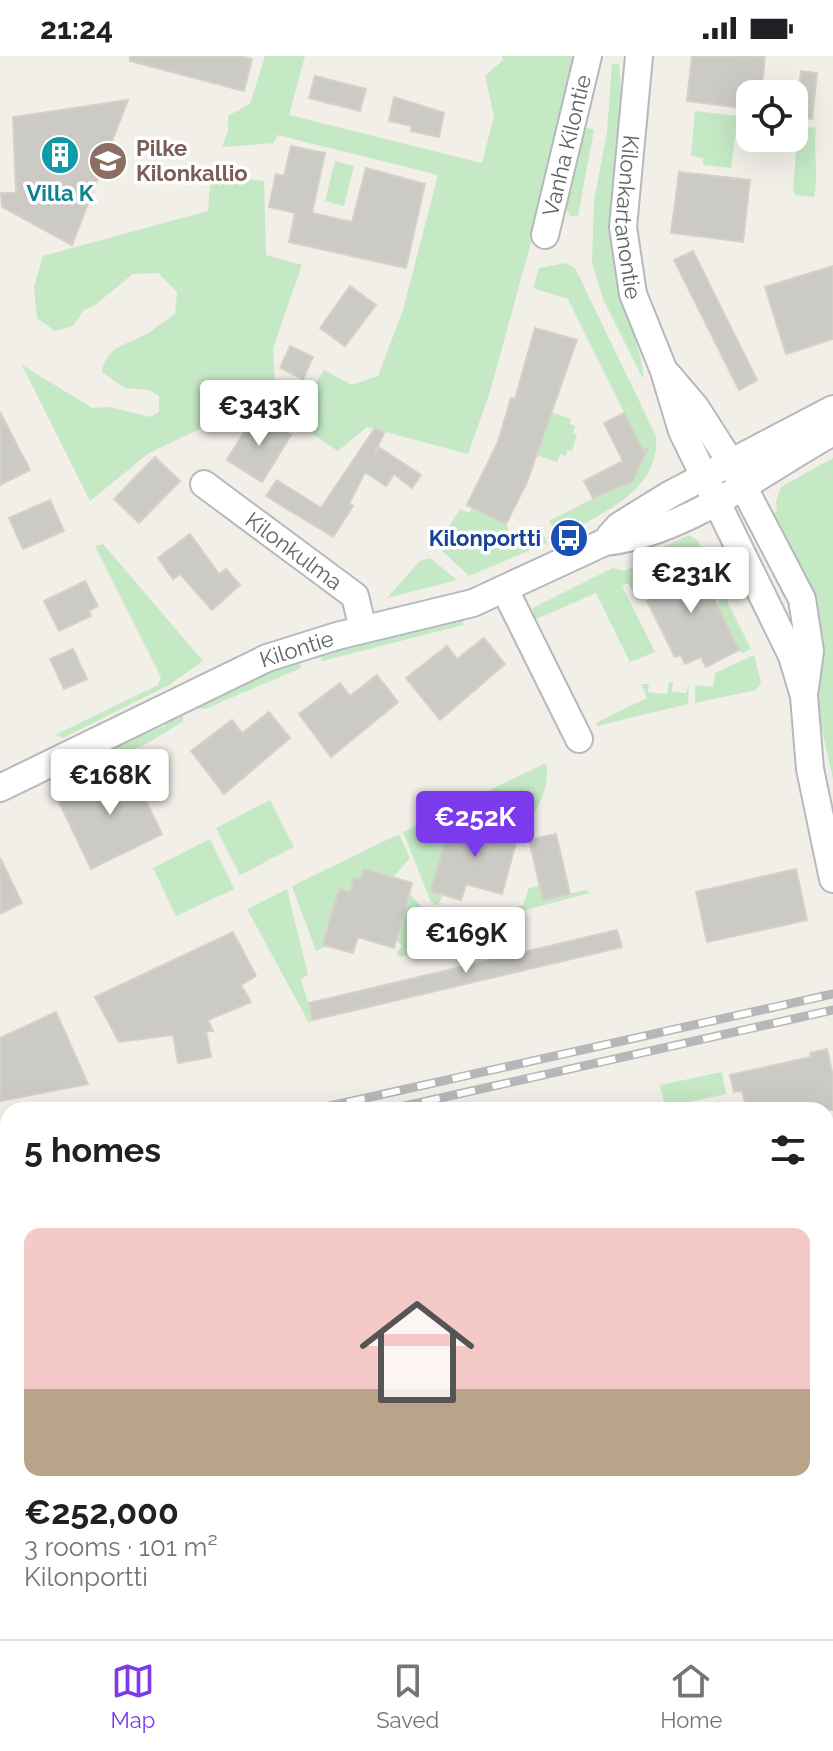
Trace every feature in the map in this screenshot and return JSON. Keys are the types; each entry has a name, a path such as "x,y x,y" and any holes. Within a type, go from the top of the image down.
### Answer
{"street":[{"name":"Vanha Kilontie","path":"545,235 588,56"},
{"name":"Kilonkartanontie","path":"639,56 623,227 633,294 664,371 674,413 787,644 804,696"},
{"name":"Kilonkartanontie","path":"664,371 696,408 745,486 802,599 810,651 804,696 810,769 833,879"},
{"name":"Kilontie","path":"605,542 619,526 704,477 828,423"},
{"name":"Kilontie","path":"0,788 267,658 363,629 450,610 505,590 605,542 625,540 717,500 745,486 828,423"},
{"name":"Kilonkulma","path":"204,484 355,596 363,629"},
{"path":"505,590 579,739"}],"green space":[{"path":"265,56 305,56 289,115 482,163 494,116 485,76 503,60 502,56 578,56 571,97 489,395 468,454 367,427 338,451 261,400 149,453 90,501 22,365 92,408 109,407 150,417 159,412 159,396 149,390 125,388 102,372 113,351 148,333 175,314 177,292 158,273 133,274 95,305 84,310 73,326 55,331 37,318 34,287 43,256 208,211 211,175 264,181 266,255 302,265 273,348 275,380 306,398 324,370 352,385 378,376 403,310 438,175 277,135 274,143 222,147 228,131 228,116 250,104"},
{"path":"612,64 619,64 621,89 612,211 613,261 640,357 643,379 603,299 592,262 594,200 607,132"},
{"path":"695,111 736,116 731,168 703,165 703,158 691,156"},
{"path":"581,126 594,130 578,216 570,216 564,203"},
{"path":"808,127 816,128 814,197 796,195 793,190 796,152 808,152"},
{"path":"335,161 354,166 344,206 325,201"},
{"path":"566,263 575,268 656,436 655,455 649,472 638,486 608,510 558,537 549,521 634,478 645,455 568,299 533,288 539,268"},
{"path":"551,412 571,419 570,424 575,426 573,433 577,434 572,451 567,450 566,456 560,454 557,462 536,455"},
{"path":"833,458 833,779 819,716 818,624 770,515 777,511 776,501 781,487"},
{"path":"473,507 506,524 511,539 540,525 547,543 469,576 437,546 460,509 469,513"},
{"path":"689,535 698,541 715,577 710,593 692,555 665,568 669,578 648,588 651,594 638,600 628,583 622,586 655,652 630,662 596,593 534,620 533,608 613,568 624,571 660,555 663,547"},
{"path":"103,544 203,661 169,685 63,738 55,735 158,685 161,677 95,546"},
{"path":"430,558 457,580 387,598 420,561"},
{"path":"720,587 751,649 742,653 720,612"},
{"path":"463,617 463,625 322,661 319,651"},
{"path":"754,655 761,683 756,690 695,703 695,685 713,687 715,673"},
{"path":"298,657 301,668 205,709 196,708 194,704"},
{"path":"669,682 673,682 672,692 686,693 689,684 688,704 597,726 596,723 647,698 641,684 649,684 648,692 667,694"},
{"path":"183,712 183,721 147,743 127,751 109,751 109,746 165,726 166,719"},
{"path":"546,763 542,798 533,813 521,824 515,848 510,846 515,828 471,816 468,827 462,825 431,891 443,895 438,905 431,902 403,832"},
{"path":"270,800 294,847 240,875 216,828"},
{"path":"399,834 410,858 393,877 364,869 360,880 354,879 350,892 339,889 327,946 316,951 292,886"},
{"path":"210,839 234,889 176,916 153,868"},
{"path":"407,881 410,894 422,907 422,912 447,924 443,945 400,957 396,952 402,947 396,938 407,902 402,900"},
{"path":"539,886 543,900 586,890 590,893 476,923 478,935 465,938 469,922 523,905 529,888"},
{"path":"287,889 308,975 301,979 313,1020 309,1023 247,909"},
{"path":"722,1072 726,1094 688,1102 664,1102 660,1085"}],"building":[{"path":"130,56 238,56 252,59 244,91 130,61"},
{"path":"692,56 765,56 762,80 736,80 736,107 687,101"},
{"path":"801,71 817,73 812,119 808,118 808,80 800,80"},
{"path":"315,76 366,89 360,111 309,98"},
{"path":"394,97 444,113 439,137 411,131 412,126 389,121"},
{"name":"Villa K","path":"128,100 72,245 2,207 1,193 16,193 13,117"},
{"path":"291,146 325,153 312,213 352,222 366,168 425,184 406,268 289,242 295,213 269,207 276,174 284,176"},
{"path":"679,172 750,180 743,242 671,233"},
{"path":"693,251 757,380 739,390 674,260"},
{"path":"833,266 833,339 786,354 765,287"},
{"path":"350,286 376,305 345,346 320,328"},
{"path":"535,328 577,340 527,482 506,524 467,505 498,442 511,398 515,399"},
{"path":"290,346 313,357 303,379 280,368"},
{"path":"0,412 30,470 0,485"},
{"path":"256,413 291,435 262,482 227,460"},
{"path":"624,413 643,451 647,449 633,481 593,498 584,481 623,461 604,423"},
{"path":"375,428 384,433 374,455 380,448 421,475 412,488 394,474 386,486 365,472 349,504 353,506 333,537 266,496 277,480 321,508"},
{"path":"155,457 180,481 139,523 114,499"},
{"path":"50,500 64,531 23,549 9,518"},
{"path":"190,534 219,574 226,569 240,585 212,610 180,574 173,579 158,558"},
{"path":"693,555 739,650 706,667 701,657 685,664 681,655 675,657 647,601 653,598 648,588 669,578 664,568"},
{"path":"85,581 98,606 89,611 91,616 59,631 44,601"},
{"path":"484,638 505,664 440,720 406,678 447,646 457,659"},
{"path":"73,649 87,679 64,689 50,659"},
{"path":"377,675 398,702 331,757 299,714 340,683 350,696"},
{"path":"269,712 290,738 224,794 191,751 232,720 242,733"},
{"path":"129,766 162,834 91,869 58,800"},
{"path":"472,815 515,828 510,844 516,843 502,894 466,884 461,900 431,891 447,835 458,838 462,825 468,827"},
{"path":"556,834 570,894 543,900 529,840"},
{"path":"0,858 22,903 0,914"},
{"path":"364,869 412,883 394,948 358,937 353,953 323,945 339,889 350,892 354,878 360,880"},
{"path":"796,869 807,920 707,942 696,892"},
{"path":"617,930 622,947 313,1020 309,1003"},
{"path":"233,932 256,976 241,985 251,1002 208,1020 213,1031 206,1031 211,1057 178,1063 173,1035 119,1042 95,997"},
{"path":"56,1012 88,1084 0,1101 0,1038"},
{"path":"827,1049 833,1076 833,1102 745,1102 742,1091 734,1092 730,1075 811,1057 810,1053"}],"railway":[{"path":"348,1102 833,994"},
{"path":"423,1102 833,1010"}],"place":[{"name":"Villa K","path":"60,155"},
{"name":"Pilke Kilonkallio","path":"108,161"},
{"name":"Kilonportti","path":"569,538"}]}
